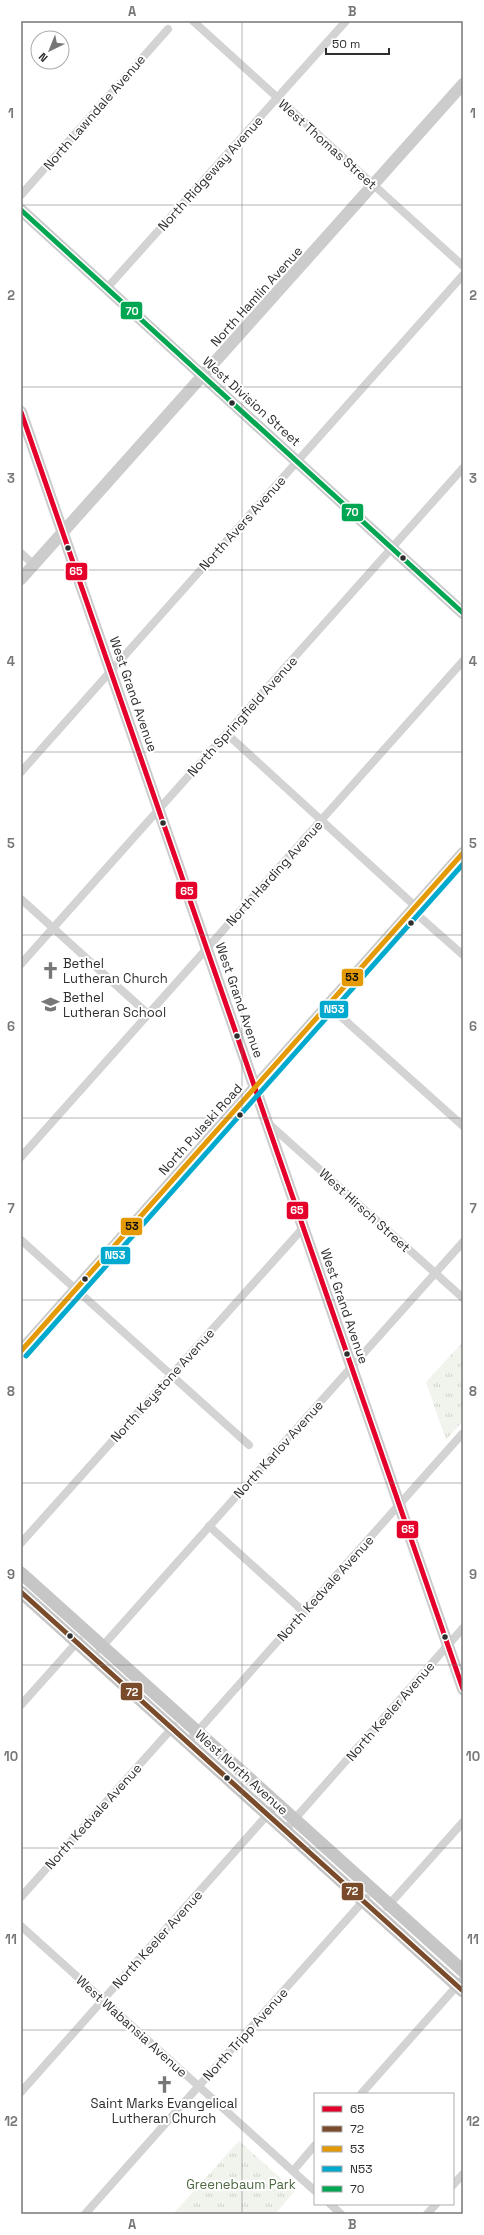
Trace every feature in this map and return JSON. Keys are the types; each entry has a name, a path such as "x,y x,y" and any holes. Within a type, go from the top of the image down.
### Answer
{"main road":[{"name":"North Hamlin Avenue","path":"21,580 463,84"},
{"name":"West Division Street","path":"21,210 463,613"},
{"name":"West Grand Avenue","path":"21,412 112,670 463,1689"},
{"name":"North Pulaski Road","path":"21,1351 463,852"},
{"name":"West North Avenue","path":"21,1574 463,1971"},
{"name":"West North Avenue","path":"21,1592 364,1901 461,1985"}],"street":[{"name":"West Thomas Street","path":"193,21 463,266"},
{"name":"North Ridgeway Avenue","path":"107,288 346,21"},
{"name":"North Lawndale Avenue","path":"21,195 168,29"},
{"name":"North Avers Avenue","path":"21,772 463,275"},
{"name":"North Springfield Avenue","path":"21,964 463,468"},
{"path":"21,553 34,565"},
{"name":"North Harding Avenue","path":"21,1157 463,660"},
{"path":"227,734 321,820 463,955"},
{"path":"21,898 148,1014"},
{"path":"328,1005 463,1126"},
{"name":"West Hirsch Street","path":"267,1122 463,1298"},
{"name":"North Keystone Avenue","path":"21,1543 304,1227"},
{"path":"21,1240 249,1445"},
{"name":"North Karlov Avenue","path":"93,1657 463,1242"},
{"name":"North Kedvale Avenue","path":"188,1742 462,1434"},
{"path":"210,1526 304,1612"},
{"name":"North Keeler Avenue","path":"285,1830 463,1628"},
{"path":"21,1705 86,1632"},
{"name":"North Kedvale Avenue","path":"21,1897 181,1718"},
{"name":"North Keeler Avenue","path":"21,2092 277,1804"},
{"path":"380,1915 463,1822"},
{"name":"North Tripp Avenue","path":"85,2214 373,1890"},
{"name":"West Wabansia Avenue","path":"21,1926 314,2190"},
{"path":"362,2093 461,1985"},
{"path":"292,2171 314,2146"},
{"path":"454,2184 463,2174"},
{"path":"331,2205 341,2214"},
{"path":"427,2214 435,2205"}],"green space":[{"path":"463,1342 463,1421 446,1440 426,1382"},
{"name":"Greenebaum Park","path":"239,2141 295,2191 275,2214 173,2214"}],"transit line":[{"name":"70","path":"21,210 463,613"},
{"name":"65","path":"21,412 463,1689"},
{"name":"53","path":"21,1351 463,853"},
{"name":"N53","path":"26,1356 463,864"},
{"name":"72","path":"21,1592 463,1991"}],"place":[{"name":"Bethel Lutheran Church","path":"50,970"},
{"name":"Bethel Lutheran School","path":"50,1004"},
{"name":"Saint Marks Evangelical Lutheran Church","path":"164,2084"}]}
